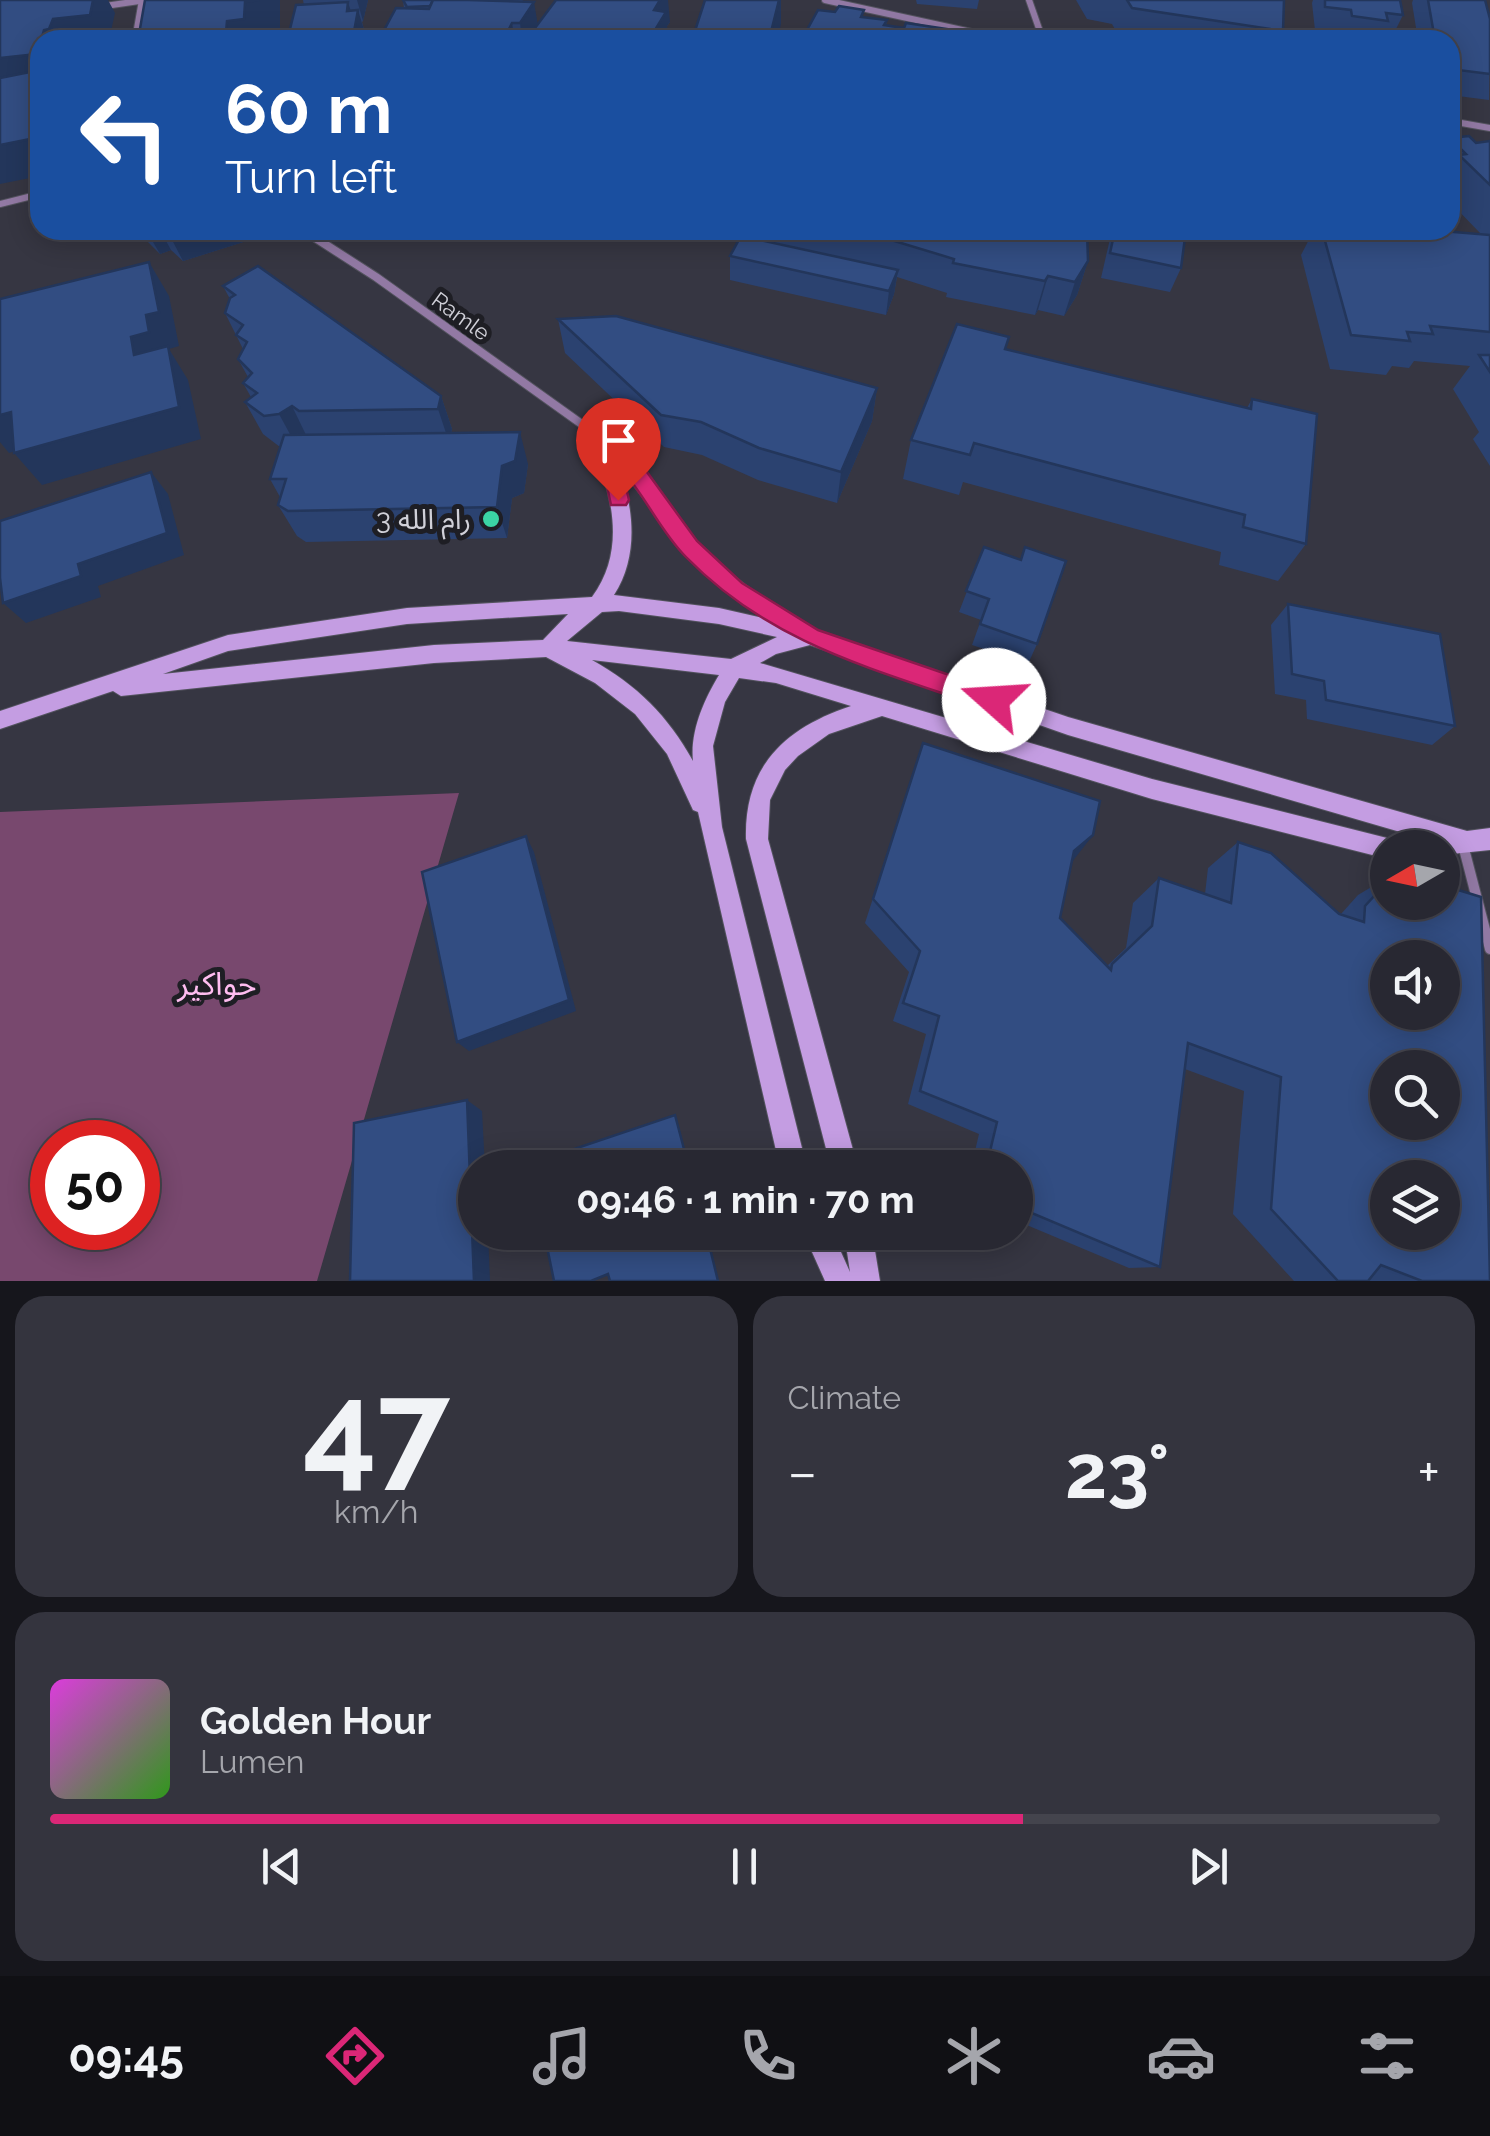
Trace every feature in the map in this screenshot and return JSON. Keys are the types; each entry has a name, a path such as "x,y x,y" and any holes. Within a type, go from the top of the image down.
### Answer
{"main road":[{"path":"548,648 575,620 598,604 618,575 622,554 616,477 597,435"},
{"path":"597,435 632,467 690,547 734,590 810,636"},
{"path":"0,720 228,642 407,616 619,603 719,616 810,636 1068,726 1429,830"},
{"path":"790,1150 711,827 702,746 716,700 734,668 772,647 810,636"},
{"path":"548,648 623,688 652,716 677,746 711,827"},
{"path":"84,690 434,654 548,648 734,668 776,674 1152,789 1370,844"},
{"path":"840,1150 757,839 758,802 771,774 811,731 832,718 882,707"},
{"path":"1460,839 1490,838"},
{"path":"825,1250 840,1281"},
{"path":"861,1250 866,1281"}],"street":[{"path":"82,10 143,0 137,30"},
{"path":"825,0 962,30"},
{"path":"1029,0 1040,30"},
{"path":"1460,123 1490,128"},
{"path":"0,204 30,196"},
{"name":"Ramle","path":"319,240 376,276 597,435"}],"lane":[{"path":"1460,839 1490,950"}],"green space":[{"name":"حواكير","path":"459,793 317,1281 0,1281 0,812"}],"building":[{"path":"0,0 93,0 90,15 53,19 49,29 30,30 30,55 0,58"},
{"path":"145,0 259,0 245,2 244,19 227,21 226,30 140,30"},
{"path":"403,0 433,0 430,6 407,7"},
{"path":"433,0 534,2 520,23 512,23 508,30 384,30 396,8 429,9"},
{"path":"556,0 660,0 654,10 666,12 655,30 534,30"},
{"path":"705,0 779,0 772,30 695,30"},
{"path":"1127,0 1284,0 1283,30 1276,30 1132,8"},
{"path":"1325,0 1400,0 1403,15 1386,13 1388,21 1352,16 1351,10 1325,7"},
{"path":"1428,0 1485,0 1490,19 1490,74 1460,70 1460,30 1433,30"},
{"path":"348,2 347,11 358,10 354,30 290,30 296,5"},
{"path":"839,6 864,10 861,17 887,20 884,25 904,28 906,23 953,30 807,30 818,10 835,12"},
{"path":"30,72 30,139 0,145 0,78"},
{"path":"1469,136 1476,143 1490,141 1490,185 1460,156 1466,154 1460,148 1460,137"},
{"path":"1460,232 1490,235 1490,332 1430,326 1433,334 1407,332 1410,341 1351,335 1325,240 1460,240"},
{"path":"739,240 759,240 898,270 889,291 730,256"},
{"path":"891,240 1087,240 1088,261 1075,282 1048,276 1045,281 953,263 954,259"},
{"path":"1113,240 1185,240 1181,268 1110,253"},
{"path":"149,262 159,312 146,315 149,332 131,337 134,355 168,346 179,407 14,453 11,412 0,415 0,299"},
{"path":"258,266 441,396 438,409 299,411 292,406 279,414 264,416 245,402 257,393 243,383 252,373 238,359 247,342 236,335 243,325 225,313 235,295 223,286"},
{"path":"616,316 877,388 841,472 759,448 701,422 661,415 558,319"},
{"path":"957,324 1009,337 1005,349 1251,409 1252,399 1317,414 1306,544 1243,527 1245,515 974,443 970,455 911,440"},
{"path":"1479,355 1490,355 1490,372"},
{"path":"520,432 515,461 502,466 497,507 288,511 278,505 286,479 270,479 284,435"},
{"path":"151,472 167,533 78,564 81,576 3,603 0,521"},
{"path":"984,547 1021,560 1025,547 1066,561 1037,644 980,624 989,599 966,591"},
{"path":"1288,604 1440,634 1455,726 1326,700 1324,681 1292,674"},
{"path":"923,743 1100,801 1093,835 1074,851 1060,918 1111,970 1112,964 1152,926 1159,878 1231,903 1238,842 1271,853 1339,914 1364,922 1365,906 1370,901 1370,920 1460,920 1460,891 1481,897 1490,1281 1422,1281 1381,1265 1368,1281 1338,1281 1271,1209 1281,1077 1188,1043 1160,1267 1033,1214 1033,1150 990,1150 997,1122 920,1091 939,1016 903,1003 920,951 873,899"},
{"path":"526,836 569,1000 457,1042 422,872"},
{"path":"467,1100 469,1150 458,1150 458,1250 473,1250 474,1281 350,1281 354,1123"},
{"path":"675,1115 684,1150 574,1150"},
{"path":"548,1250 710,1250 718,1281 610,1281 608,1274 591,1281 554,1281"}],"place":[{"name":"3 رام الله","path":"491,519"}],"route":[{"path":"618,500 616,477 597,435 632,467 690,547 734,590 810,636 994,700"}]}
